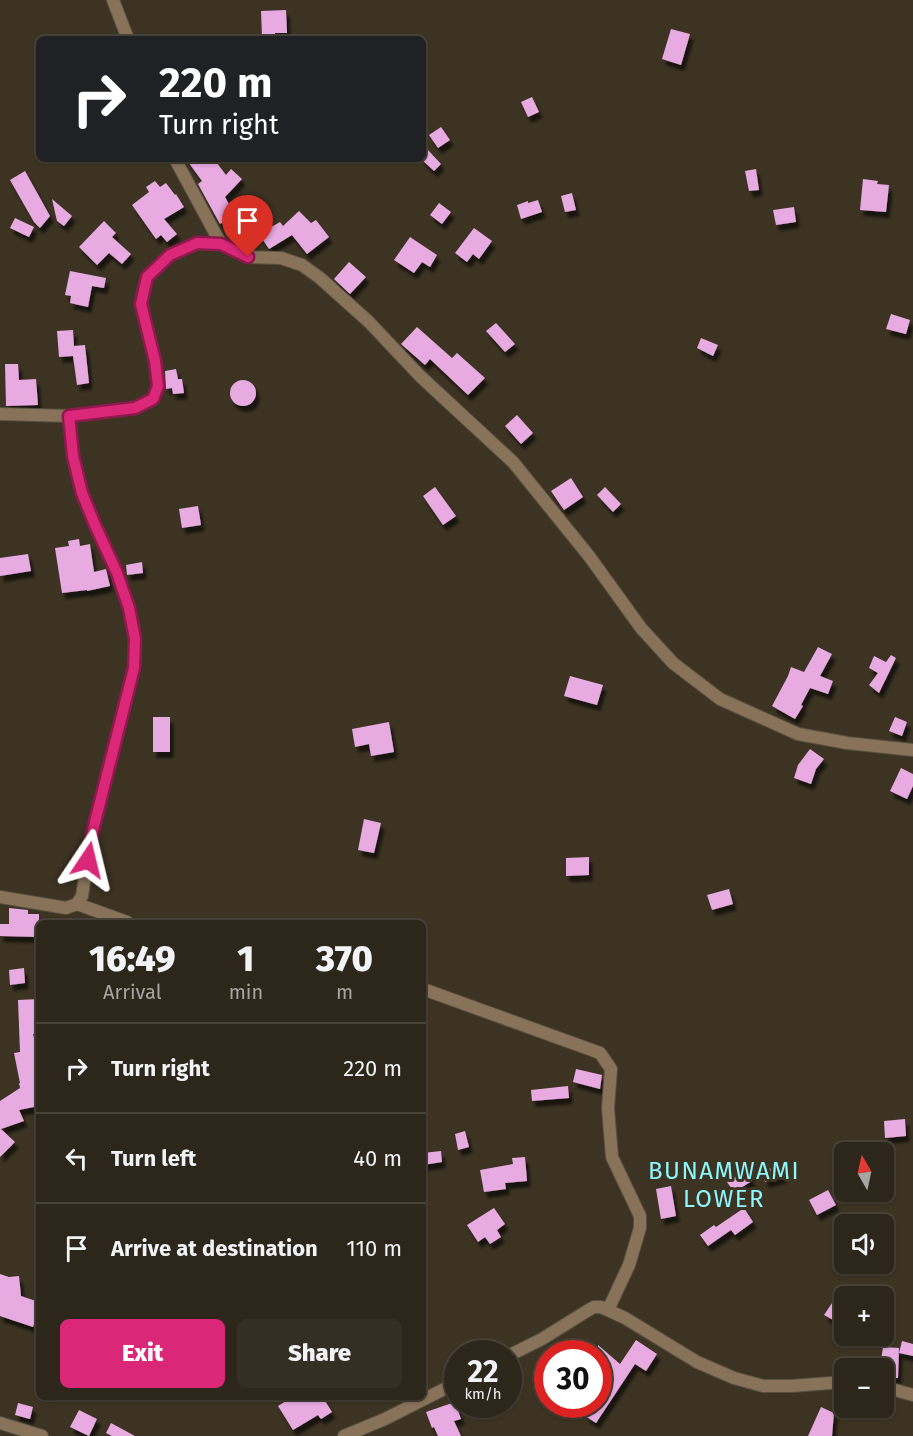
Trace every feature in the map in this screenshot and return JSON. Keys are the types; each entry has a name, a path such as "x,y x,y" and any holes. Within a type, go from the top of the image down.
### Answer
{"street":[{"path":"113,0 127,36"},
{"path":"177,162 221,244"},
{"path":"0,414 69,416 135,408 153,399 158,386 155,361 141,304 147,277 170,255 197,243 221,244 248,257 281,258 302,265 353,307 420,376 513,462 589,556 641,628 673,663 720,699 798,734 847,743 913,750"},
{"path":"0,897 66,908 77,904 82,896 91,838 134,668 135,639 129,608 117,573 82,493 73,456 69,416"},
{"path":"77,904 121,920"},
{"path":"426,990 600,1053 611,1069 608,1108 612,1158 640,1216 640,1228 629,1265 608,1310"},
{"path":"522,1349 594,1307 601,1307 625,1318 697,1362 734,1378 763,1386 834,1382"},
{"path":"426,1398 444,1389"},
{"path":"894,1390 913,1395"},
{"path":"344,1436 422,1400"},
{"path":"0,1423 42,1436"}],"building":[{"path":"286,10 287,33 262,36 261,11"},
{"path":"671,29 690,34 681,65 662,59"},
{"path":"532,97 539,112 528,117 521,102"},
{"path":"441,127 450,140 438,148 429,135"},
{"path":"428,150 441,164 434,171 424,162"},
{"path":"188,162 216,162 226,175 231,169 242,179 225,197 235,215 220,224 198,184 202,181"},
{"path":"756,169 759,190 749,191 745,171"},
{"path":"25,171 50,216 40,228 34,222 10,180"},
{"path":"863,179 889,185 886,212 860,210"},
{"path":"155,181 160,187 166,183 184,207 164,219 177,234 167,242 161,235 156,239 132,205 149,192 146,187"},
{"path":"572,193 576,210 565,212 561,196"},
{"path":"52,199 72,216 64,226 57,221"},
{"path":"538,200 542,212 521,219 517,205"},
{"path":"439,203 451,212 442,224 430,215"},
{"path":"794,207 796,222 776,225 773,210"},
{"path":"299,211 311,223 316,220 329,237 307,254 292,235 269,249 259,234 280,222 283,226"},
{"path":"15,218 34,227 29,237 10,228"},
{"path":"104,221 116,233 112,237 131,254 122,264 109,253 97,265 79,247"},
{"path":"474,228 492,241 479,259 473,254 467,262 455,253"},
{"path":"410,237 437,255 430,267 422,262 414,273 394,260"},
{"path":"349,262 366,277 350,294 334,279"},
{"path":"70,271 106,278 104,288 92,286 88,307 70,303 71,296 65,295"},
{"path":"891,314 910,320 906,334 886,329"},
{"path":"496,323 515,344 505,352 486,331"},
{"path":"417,327 452,358 457,353 485,378 468,395 430,359 425,365 401,344"},
{"path":"73,330 74,346 85,345 89,383 77,385 73,356 59,357 57,331"},
{"path":"701,338 718,345 713,356 697,348"},
{"path":"5,364 18,364 19,380 36,379 38,405 6,406"},
{"path":"176,369 178,379 182,379 184,393 173,394 172,388 166,389 165,371"},
{"path":"243,380 252,384 256,393 252,402 243,406 234,402 230,393 234,384"},
{"path":"517,415 533,433 521,444 505,426"},
{"path":"571,478 583,497 564,510 551,491"},
{"path":"435,487 456,516 443,525 423,496"},
{"path":"605,487 621,504 613,512 597,495"},
{"path":"198,506 201,525 182,528 179,509"},
{"path":"79,539 80,546 90,544 94,572 106,569 110,586 62,593 55,548 69,546 68,541"},
{"path":"28,554 31,571 0,576 0,558"},
{"path":"142,562 143,573 127,575 126,565"},
{"path":"818,647 832,654 820,676 833,681 828,694 810,688 795,719 772,706 791,667 804,672"},
{"path":"891,655 896,658 879,693 869,685 878,673 869,668 874,656 886,662"},
{"path":"570,676 603,685 597,705 564,696"},
{"path":"153,717 170,717 170,752 153,752"},
{"path":"895,717 907,722 902,736 889,731"},
{"path":"389,722 394,752 371,756 369,744 355,747 352,729"},
{"path":"810,749 824,759 816,769 811,784 794,778 798,765"},
{"path":"901,768 913,774 913,786 907,799 890,791"},
{"path":"364,819 381,823 374,853 358,850"},
{"path":"589,857 589,875 566,876 566,858"},
{"path":"729,889 733,904 712,910 707,895"},
{"path":"9,908 28,910 28,914 39,914 39,920 36,920 36,937 0,936 0,924 9,924"},
{"path":"24,968 25,983 10,985 9,970"},
{"path":"36,999 36,1034 33,1034 36,1048 36,1107 19,1110 24,1121 1,1129 15,1142 0,1157 0,1101 20,1088 14,1053 20,1052 18,1000"},
{"path":"576,1069 602,1075 600,1089 573,1082"},
{"path":"568,1086 569,1098 532,1101 531,1090"},
{"path":"905,1119 906,1136 885,1138 884,1121"},
{"path":"465,1131 469,1147 458,1150 455,1134"},
{"path":"441,1151 442,1162 426,1165 426,1153"},
{"path":"525,1157 527,1181 505,1183 506,1189 484,1192 480,1170 513,1164 512,1158"},
{"path":"782,1166 784,1177 765,1182 763,1170"},
{"path":"746,1170 752,1181 734,1192 727,1182"},
{"path":"671,1186 676,1216 661,1219 656,1189"},
{"path":"828,1190 836,1205 817,1215 809,1200"},
{"path":"494,1208 505,1224 497,1230 501,1237 490,1244 485,1237 478,1242 467,1225"},
{"path":"744,1208 753,1222 735,1235 731,1230 708,1246 700,1235"},
{"path":"0,1274 9,1277 19,1276 21,1296 36,1301 36,1318 33,1327 0,1316"},
{"path":"834,1300 834,1320 824,1315"},
{"path":"636,1340 657,1354 646,1371 635,1364 612,1399 612,1357 620,1364"},
{"path":"902,1341 913,1344 913,1356 899,1353"},
{"path":"883,1347 899,1348 898,1378 894,1378 894,1358 881,1358"},
{"path":"288,1400 324,1400 332,1412 321,1419 318,1415 293,1430 278,1406"},
{"path":"18,1403 33,1407 30,1419 15,1415"},
{"path":"444,1406 444,1418 461,1418 454,1421 461,1436 438,1436 426,1412"},
{"path":"821,1407 834,1413 832,1436 808,1436"},
{"path":"79,1410 97,1419 89,1436 70,1427"},
{"path":"588,1418 599,1418 596,1423"},
{"path":"111,1423 135,1436 112,1436 106,1433"}],"district":[{"name":"BUNAMWAMI LOWER","path":"724,1185"}],"route":[{"path":"88,860 91,838 134,668 135,639 129,608 117,573 82,493 73,456 69,416 135,408 153,399 158,386 155,361 141,304 147,277 170,255 197,243 221,244 248,257"}]}
